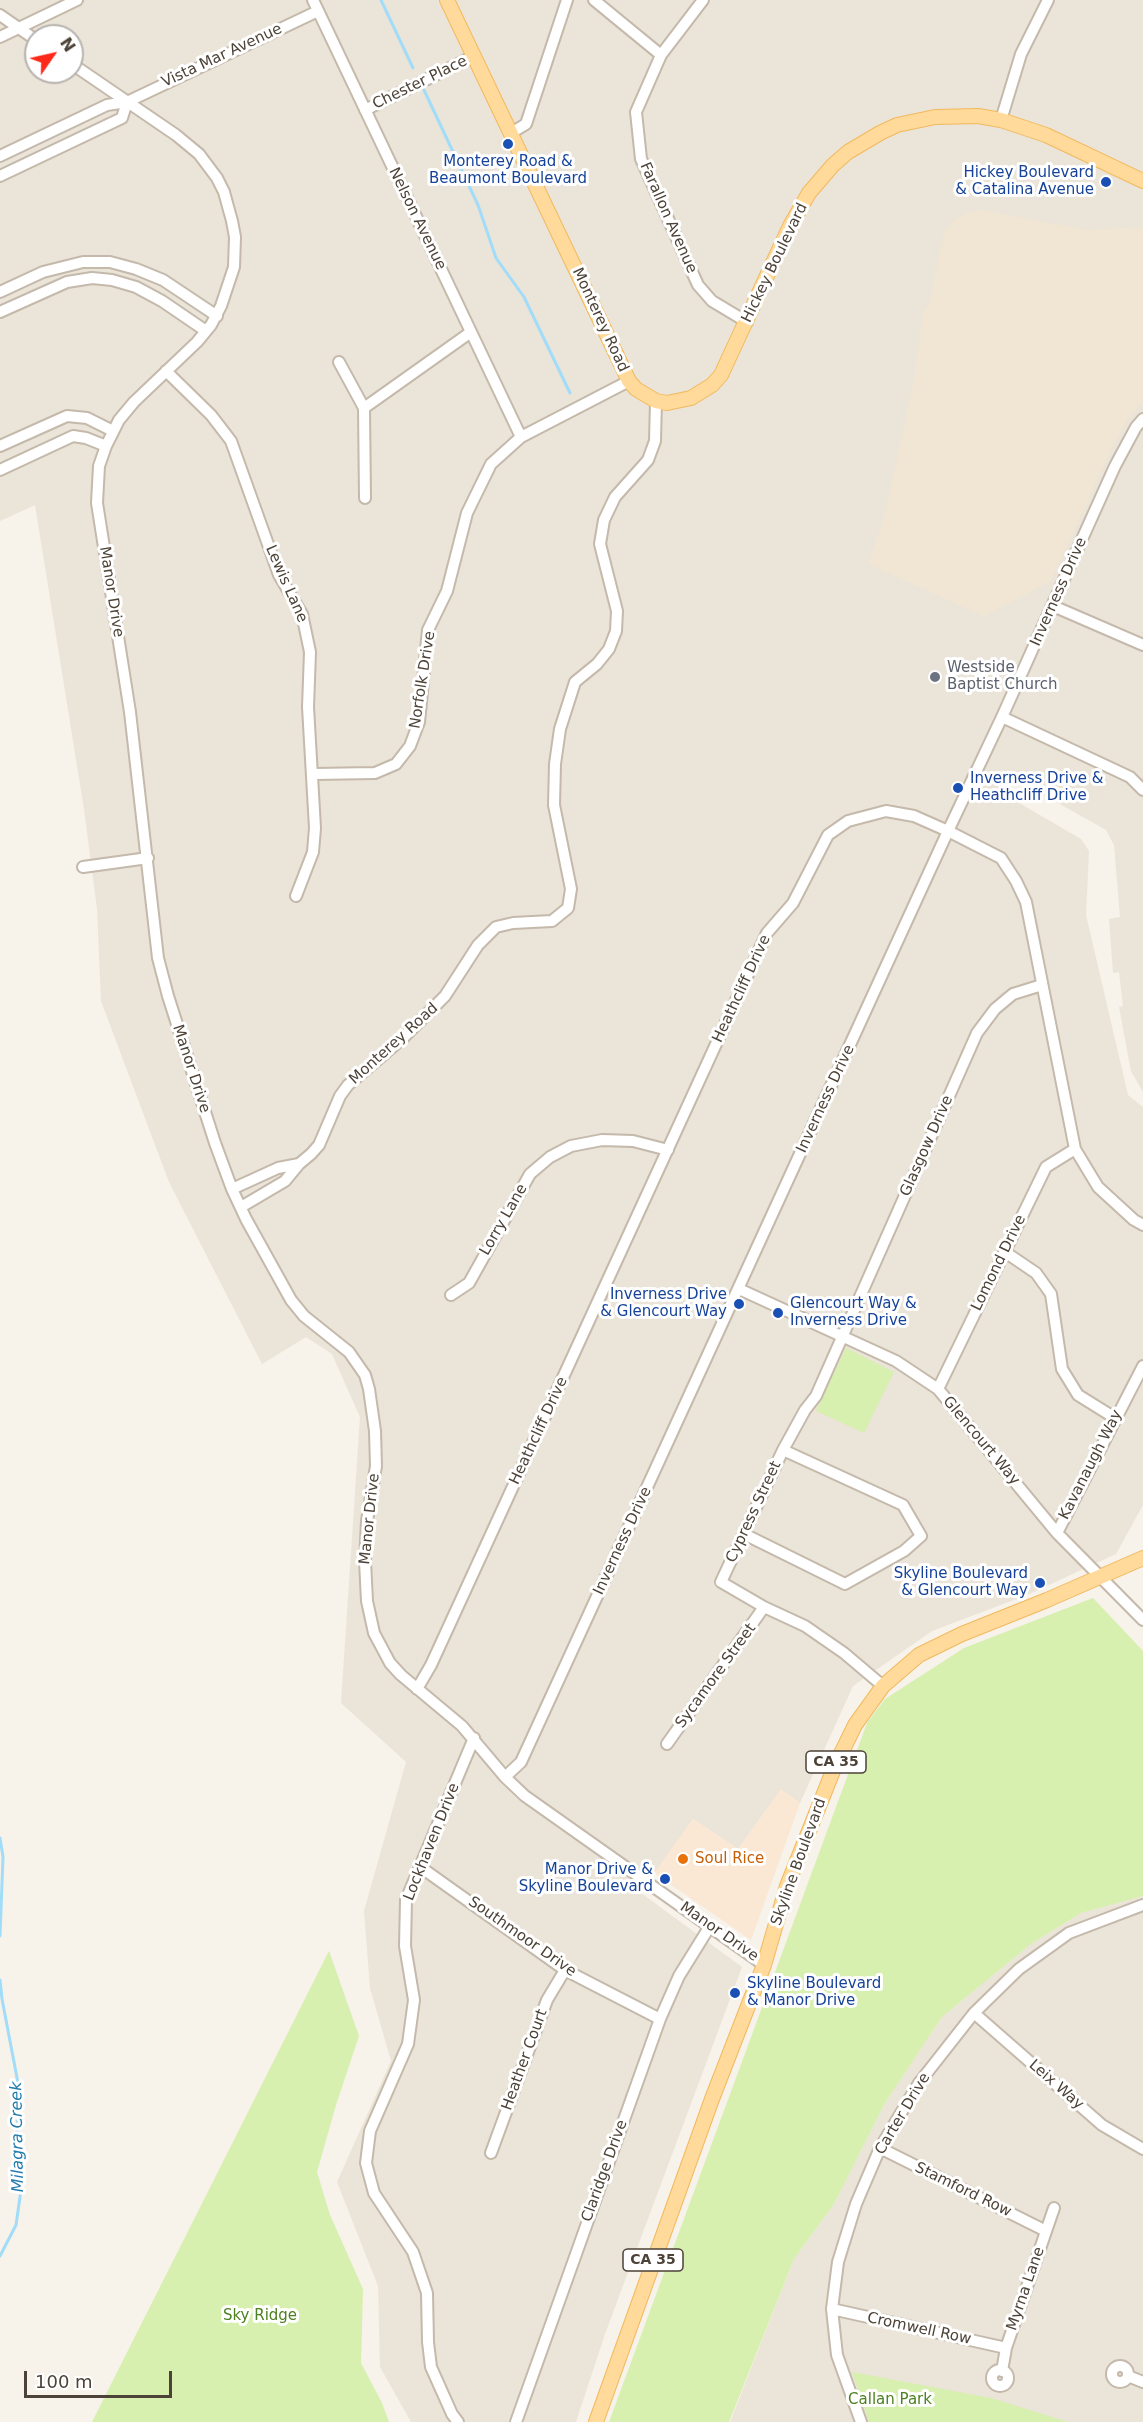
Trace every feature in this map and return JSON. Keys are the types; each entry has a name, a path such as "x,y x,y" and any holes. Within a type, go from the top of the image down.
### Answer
{"main road":[{"name":"Monterey Road","path":"447,0 629,381 636,389 656,401"},
{"name":"Hickey Boulevard","path":"656,401 668,403 691,399 712,385 728,363 799,210 820,179 848,152 880,133 914,120 956,115 1001,120 1046,135 1143,181"},
{"name":"Skyline Boulevard","path":"596,2422 712,2099 764,1965 787,1886 834,1766 855,1725 883,1686 900,1670 933,1648 1101,1578 1143,1558"}],"street":[{"path":"0,36 77,0"},
{"name":"Nelson Avenue","path":"313,0 521,437"},
{"path":"511,133 526,123 567,0"},
{"path":"594,0 661,55"},
{"name":"Farallon Avenue","path":"703,0 661,55 636,111 641,159 698,285 712,301 747,322"},
{"path":"1001,120 1021,54 1048,0"},
{"name":"Vista Mar Avenue","path":"0,156 107,105 127,102 318,11"},
{"path":"0,15 24,32"},
{"name":"Chester Place","path":"365,110 474,56"},
{"name":"Manor Drive","path":"84,72 188,144 208,166 224,192 232,221 235,252 231,282 217,316 206,331 134,402 113,431 106,446 97,479 98,517 130,712 162,976 232,1189 291,1300 304,1316 349,1353 365,1375 373,1406 376,1449 365,1551 366,1582 374,1633 390,1662 417,1689 474,1738 525,1796 764,1965"},
{"name":"Vista Mar Avenue","path":"0,176 122,118 127,102"},
{"path":"0,292 43,272 83,262 110,262 164,280 217,316"},
{"path":"0,312 67,282 93,279 112,280 136,287 162,301 206,331"},
{"path":"364,408 471,332"},
{"path":"339,362 364,408 365,498"},
{"name":"Lewis Lane","path":"166,371 211,415 231,441 279,575 302,614 310,652 308,707 314,774 315,828 313,852 296,896"},
{"name":"Norfolk Drive","path":"314,774 375,773 396,764 410,746 419,722 428,630 447,591 467,513 491,464 521,437 629,381"},
{"name":"Monterey Road","path":"241,1207 285,1181 319,1145 339,1096 348,1085 403,1038 445,996 478,945 496,927 513,923 552,921 568,908 571,889 554,805 555,764 560,729 575,682 597,664 609,649 616,632 617,611 600,544 604,520 615,498 648,460 655,441 656,401"},
{"path":"0,446 67,416 87,418 113,431"},
{"name":"Inverness Drive","path":"506,1777 521,1762 1053,606 1115,466 1143,419"},
{"path":"0,470 74,436 106,446"},
{"path":"1053,606 1143,645"},
{"path":"1002,717 1130,777 1143,790"},
{"name":"Heathcliff Drive","path":"417,1689 431,1665 767,933 793,903 828,835 848,821 886,811 914,816 1001,858 1017,881 1026,902 1075,1149 1098,1187 1134,1220 1143,1225"},
{"path":"83,867 148,858"},
{"name":"Glasgow Drive","path":"843,1335 977,1033 995,1009 1013,994 1042,985"},
{"name":"Lorry Lane","path":"451,1295 469,1283 530,1174 550,1157 571,1146 602,1140 633,1141 668,1150"},
{"name":"Lomond Drive","path":"938,1389 1046,1167 1075,1149"},
{"path":"232,1189 278,1168 299,1164"},
{"path":"1005,1252 1036,1273 1051,1294 1062,1369 1078,1395 1115,1418"},
{"name":"Glencourt Way","path":"739,1289 896,1361 938,1389 1057,1533 1143,1620"},
{"name":"Cypress Street","path":"843,1335 816,1396 805,1410 783,1450 721,1582 764,1607 805,1626 844,1653 883,1686"},
{"name":"Kavanaugh Way","path":"1057,1533 1143,1366"},
{"path":"744,1534 845,1584 904,1551 921,1536 903,1505 783,1450"},
{"name":"Sycamore Street","path":"667,1744 764,1607"},
{"name":"Lockhaven Drive","path":"458,2422 452,2414 431,2367 427,2293 413,2252 374,2193 366,2163 370,2131 408,2044 414,2001 405,1946 406,1900 474,1738"},
{"name":"Southmoor Drive","path":"419,1866 565,1970 660,2019"},
{"name":"Carter Drive","path":"861,2422 837,2355 832,2309 838,2262 856,2204 880,2148 919,2083 974,2013 1019,1969 1069,1933 1143,1905"},
{"name":"Claridge Drive","path":"516,2422 660,2019 679,1976 710,1926"},
{"name":"Heather Court","path":"491,2153 547,2000 565,1970"},
{"name":"Leix Way","path":"974,2013 1102,2125 1143,2149"},
{"name":"Stamford Row","path":"880,2148 1046,2231"},
{"name":"Myrna Lane","path":"1002,2371 1006,2348 1054,2208"},
{"name":"Cromwell Row","path":"832,2309 1006,2348"},
{"path":"1128,2376 1143,2382"}],"shaded area":[{"path":"0,0 1143,0 1143,1092 1131,1071 1119,1007 1123,1006 1119,972 1113,973 1109,919 1120,917 1114,845 1106,830 1010,776 1002,793 1081,839 1089,851 1086,915 1128,1095 1143,1107 1143,1505 1116,1554 1027,1595 932,1631 853,1686 800,1803 781,1790 738,1849 693,1819 641,1893 742,1967 605,2334 576,2422 411,2422 380,2367 378,2286 337,2182 391,2061 370,1988 364,1911 406,1762 341,1703 360,1417 332,1354 306,1337 262,1364 169,1182 101,1001 97,909 84,809 35,505 0,521"},
{"path":"981,210 1087,230 1143,227 1143,401 1128,419 1114,443 1051,581 984,616 868,564 884,518 914,380 923,313 930,301 944,232 953,221 966,213"},
{"path":"781,1789 800,1803 751,1940 654,1873 693,1819 738,1849"},
{"path":"1143,1896 1143,2422 730,2422 794,2259 834,2204 885,2103 942,2017 1031,1944 1081,1913"}],"green space":[{"path":"846,1348 894,1372 864,1433 816,1411"},
{"path":"1093,1598 1143,1651 1143,1896 1081,1913 1031,1944 942,2017 885,2103 834,2204 794,2259 729,2422 609,2422 867,1723 885,1699 964,1648"},
{"name":"Sky Ridge","path":"329,1951 359,2036 317,2172 330,2215 363,2289 361,2363 382,2403 389,2422 92,2422"},
{"name":"Callan Park","path":"852,2372 991,2398 1068,2422 869,2422"}],"waterway":[{"path":"381,0 413,68"},
{"path":"424,90 478,205 496,258 524,297 570,393"},
{"name":"Milagra Creek","path":"0,1838 3,1857 0,1936"},
{"name":"Milagra Creek","path":"0,1980 18,2083 17,2133 22,2183 16,2225 0,2256"}],"place":[{"name":"Monterey Road & Beaumont Boulevard","path":"508,144"},
{"name":"Hickey Boulevard & Catalina Avenue","path":"1106,182"},
{"name":"Westside Baptist Church","path":"935,677"},
{"name":"Inverness Drive & Heathcliff Drive","path":"958,788"},
{"name":"Inverness Drive & Glencourt Way","path":"739,1304"},
{"name":"Glencourt Way & Inverness Drive","path":"778,1313"},
{"name":"Skyline Boulevard & Glencourt Way","path":"1040,1583"},
{"name":"Soul Rice","path":"683,1859"},
{"name":"Manor Drive & Skyline Boulevard","path":"665,1879"},
{"name":"Skyline Boulevard & Manor Drive","path":"735,1993"}]}
